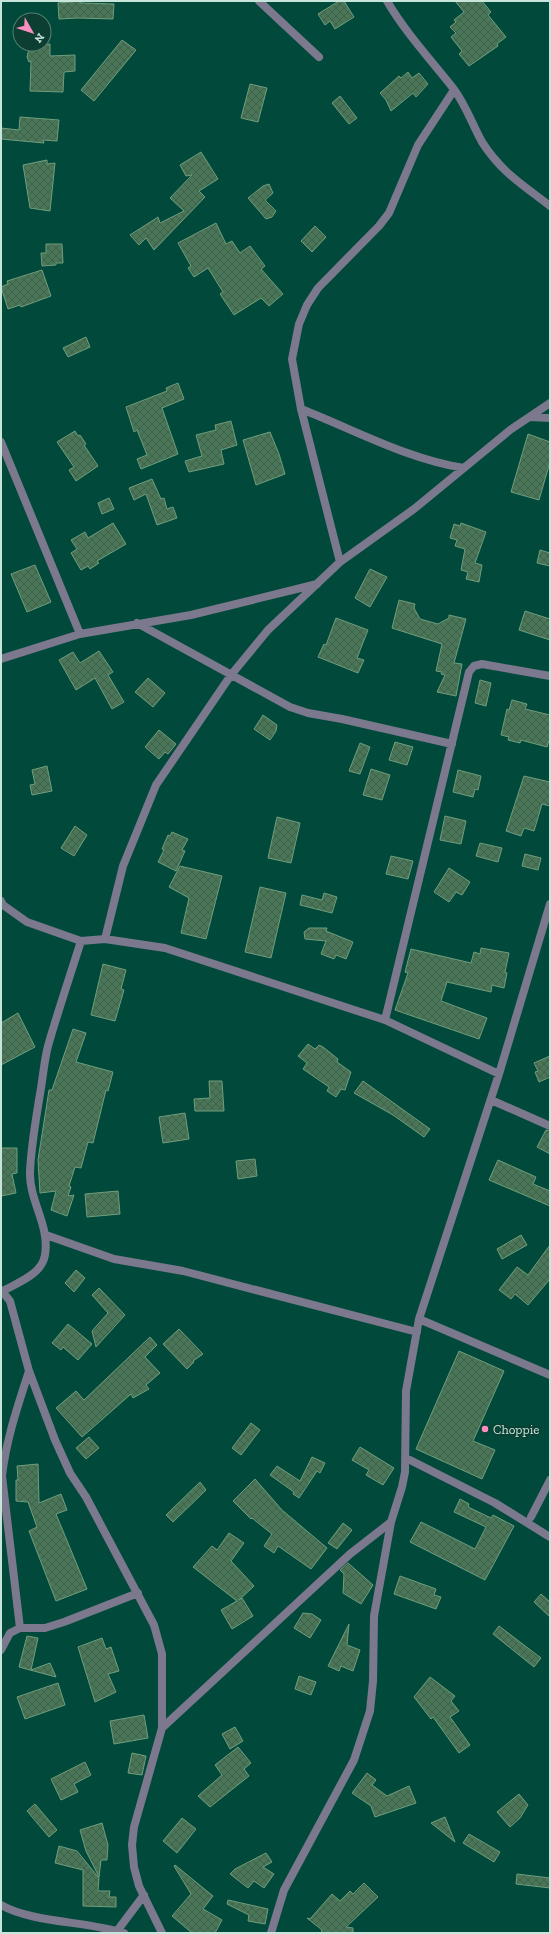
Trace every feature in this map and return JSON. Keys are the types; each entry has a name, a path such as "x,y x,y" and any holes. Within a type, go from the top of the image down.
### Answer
{"street":[{"path":"259,1 319,57"},
{"path":"387,1 454,90 468,113 482,141 508,175 550,206"},
{"path":"340,562 301,409 292,359 299,324 307,305 318,288 380,226 389,213 418,145 454,90"},
{"path":"105,940 123,866 156,785 231,675 268,630 340,562 414,509 510,430 550,403"},
{"path":"301,409 418,457 442,464 464,468"},
{"path":"530,417 550,418"},
{"path":"1,442 80,634"},
{"path":"1,659 80,634 137,623 191,615 318,584"},
{"path":"137,623 290,707 308,713 342,718 452,744"},
{"path":"385,1020 469,672 474,666 482,664 550,676"},
{"path":"1,901 3,905 27,922 81,941 105,940 165,948 385,1020 499,1074"},
{"path":"271,1933 284,1890 354,1760 370,1711 373,1681 374,1616 390,1522 402,1487 406,1458 406,1391 419,1319 491,1100 550,904"},
{"path":"81,941 48,1047 30,1172 31,1188 39,1209 46,1235 45,1255 42,1266 33,1274 2,1290 10,1301 29,1371 55,1440 70,1473 86,1497 138,1593 154,1625 162,1654 162,1728 133,1833 132,1845 134,1867 144,1895 162,1933"},
{"path":"491,1100 550,1126"},
{"path":"46,1235 114,1259 183,1271 417,1332"},
{"path":"419,1319 550,1375"},
{"path":"20,1628 2,1489 2,1476 12,1424 29,1371"},
{"path":"406,1458 495,1502 550,1537"},
{"path":"531,1517 550,1480"},
{"path":"162,1728 350,1554 390,1522"},
{"path":"1,1650 10,1633 20,1628 51,1626 138,1593"},
{"path":"1,1905 10,1910 23,1913 104,1927 120,1932 144,1895"}],"building":[{"path":"81,1 81,3 114,4 113,19 59,19 58,3"},
{"path":"339,1 344,1 354,17 335,29 330,21 325,25 318,14"},
{"path":"455,1 482,1 491,12 488,15 506,37 497,44 498,46 469,66 459,54 462,51 451,37 456,33 450,27 456,22 454,20 464,12"},
{"path":"122,40 136,50 94,101 81,90"},
{"path":"28,52 50,52 50,56 75,55 75,71 64,72 63,92 30,91 31,61 29,62 27,57"},
{"path":"408,72 412,78 419,73 428,84 416,97 413,93 391,111 386,100 380,93 399,76 401,78"},
{"path":"250,84 267,88 258,122 241,118"},
{"path":"340,96 357,118 349,124 332,103"},
{"path":"20,117 59,120 57,141 43,140 44,143 1,139 1,128 19,130"},
{"path":"201,152 218,179 199,191 205,197 154,250 146,238 139,245 130,235 158,217 160,223 184,211 170,198 192,175 186,176 180,165"},
{"path":"47,160 47,164 55,163 50,211 30,208 23,165"},
{"path":"269,184 273,193 265,200 276,211 272,217 266,219 248,198 263,186"},
{"path":"216,223 226,244 232,241 240,253 250,246 265,266 261,269 283,294 269,306 261,298 234,315 220,294 223,292 208,268 194,277 188,268 191,266 178,243"},
{"path":"315,226 326,237 312,252 301,241"},
{"path":"46,244 62,244 63,263 42,266 41,253 46,253"},
{"path":"42,270 51,296 21,307 20,305 8,309 1,287 8,284 7,281"},
{"path":"86,337 90,347 68,357 63,348"},
{"path":"178,383 184,399 162,408 178,454 141,469 137,459 147,455 137,430 134,432 126,407 167,391 166,388"},
{"path":"231,421 237,445 221,450 224,464 189,472 185,461 202,456 196,435 216,430 215,425"},
{"path":"75,431 78,436 80,435 86,444 84,445 98,466 76,481 69,470 74,467 57,442"},
{"path":"270,432 285,474 256,485 243,440"},
{"path":"528,434 550,442 550,462 539,500 511,492"},
{"path":"152,479 161,499 164,498 167,509 173,507 177,518 157,525 146,494 134,500 129,488"},
{"path":"109,498 114,509 102,514 98,503"},
{"path":"113,523 126,544 97,561 99,563 90,569 88,566 81,570 71,553 77,549 71,540 85,532 88,538"},
{"path":"461,523 486,532 475,563 482,565 479,582 466,579 468,572 461,570 465,549 455,546 457,540 450,538 454,524 460,526"},
{"path":"540,550 550,553 550,566 537,563"},
{"path":"35,565 51,602 27,612 11,574"},
{"path":"370,569 387,577 370,607 355,598"},
{"path":"399,600 415,604 414,608 420,619 438,624 449,618 449,615 466,619 454,663 462,664 456,696 437,692 445,675 441,674 442,672 436,671 442,644 392,628"},
{"path":"525,611 550,619 550,640 519,630"},
{"path":"336,618 368,630 357,658 364,660 358,673 318,657 324,644 326,645"},
{"path":"99,651 113,672 108,675 124,702 112,709 95,678 76,690 59,660 73,652 80,663"},
{"path":"148,678 165,693 153,707 135,692"},
{"path":"480,680 491,683 486,706 475,703"},
{"path":"512,700 527,704 525,709 550,715 550,737 547,747 521,740 520,743 508,740 509,737 501,735 507,709 509,710"},
{"path":"263,715 277,725 276,731 270,740 254,729"},
{"path":"159,730 176,744 168,754 165,752 159,759 145,747"},
{"path":"395,742 413,747 407,765 389,760"},
{"path":"360,743 370,747 360,774 349,771"},
{"path":"47,766 52,791 32,795 30,785 35,784 32,770"},
{"path":"371,769 390,775 382,800 363,795"},
{"path":"458,770 481,776 478,790 475,789 473,797 453,792"},
{"path":"524,776 550,782 550,806 542,804 534,831 524,828 521,836 506,831"},
{"path":"445,816 466,821 461,844 440,840"},
{"path":"277,817 300,823 291,863 268,858"},
{"path":"75,826 87,835 74,856 61,848"},
{"path":"172,832 188,839 182,850 185,851 176,871 158,862 164,850 162,849 168,835 170,836"},
{"path":"480,843 502,848 498,862 476,856"},
{"path":"525,854 541,858 538,870 522,866"},
{"path":"391,856 413,861 408,879 386,874"},
{"path":"180,866 222,876 206,939 181,933 189,898 169,887"},
{"path":"449,868 470,882 462,895 456,892 449,902 434,892"},
{"path":"260,887 286,893 271,958 245,952"},
{"path":"324,893 337,897 332,913 300,905 302,895 322,900"},
{"path":"309,928 327,928 326,931 353,942 346,959 336,955 334,959 321,954 326,941 305,939 304,932"},
{"path":"481,948 509,953 505,972 507,973 504,988 492,985 491,992 447,982 441,1001 487,1018 479,1039 395,1010 408,973 405,972 411,949 471,963 474,952 480,954"},
{"path":"103,964 126,970 121,989 124,990 115,1021 91,1015"},
{"path":"18,1013 35,1047 1,1065 1,1023"},
{"path":"73,1029 86,1033 76,1062 113,1072 108,1091 106,1090 93,1143 88,1142 81,1168 75,1167 69,1186 71,1187 68,1196 74,1195 67,1216 51,1210 56,1191 40,1193 38,1160 49,1090 52,1090"},
{"path":"308,1044 315,1049 319,1045 323,1047 338,1059 337,1062 351,1072 345,1090 341,1089 336,1097 327,1091 329,1087 303,1069 307,1063 298,1056"},
{"path":"550,1056 550,1077 539,1082 535,1072 538,1071 534,1063"},
{"path":"209,1081 222,1081 224,1111 195,1111 194,1099 210,1098"},
{"path":"363,1081 430,1129 424,1137 393,1115 354,1093"},
{"path":"185,1113 189,1139 163,1143 159,1117"},
{"path":"546,1130 550,1131 550,1154 537,1147"},
{"path":"1,1148 17,1148 17,1173 12,1174 16,1193 1,1196"},
{"path":"255,1159 257,1176 238,1179 236,1161"},
{"path":"498,1160 536,1177 533,1184 550,1191 550,1206 489,1180"},
{"path":"118,1191 120,1214 87,1217 85,1194"},
{"path":"521,1235 527,1245 502,1259 497,1249"},
{"path":"550,1245 550,1279 528,1305 515,1294 511,1299 499,1290 517,1267 528,1275"},
{"path":"76,1270 85,1278 74,1292 65,1283"},
{"path":"99,1288 125,1315 96,1347 92,1331 108,1313 92,1295"},
{"path":"68,1324 92,1344 78,1360 63,1347 61,1350 52,1343"},
{"path":"179,1329 203,1354 193,1361 194,1362 187,1369 163,1344"},
{"path":"150,1337 157,1345 145,1357 160,1373 146,1385 149,1389 133,1398 131,1394 82,1437 56,1408 76,1391 84,1400"},
{"path":"459,1351 504,1371 473,1441 495,1450 482,1479 416,1449"},
{"path":"251,1423 260,1430 241,1455 232,1448"},
{"path":"89,1437 99,1448 86,1459 76,1448"},
{"path":"360,1447 394,1468 383,1485 366,1475 369,1470 352,1460"},
{"path":"312,1457 325,1463 320,1473 317,1471 299,1498 293,1494 294,1492 270,1475 277,1466 300,1481"},
{"path":"38,1464 39,1503 61,1494 67,1510 56,1514 87,1589 56,1601 29,1531 37,1527 28,1502 16,1501 16,1480 18,1480 17,1466"},
{"path":"255,1479 282,1510 327,1548 311,1569 278,1546 274,1553 264,1546 272,1534 252,1518 251,1519 233,1501"},
{"path":"200,1482 206,1490 173,1522 166,1515"},
{"path":"460,1499 469,1504 468,1507 491,1518 493,1515 514,1526 485,1580 410,1542 421,1522 475,1549 486,1527 454,1512"},
{"path":"343,1523 352,1530 337,1549 328,1543"},
{"path":"229,1533 244,1543 231,1561 254,1586 239,1600 242,1598 253,1616 232,1629 221,1610 237,1601 193,1567 212,1546 217,1550"},
{"path":"348,1563 373,1585 361,1604 343,1593 344,1574 340,1570"},
{"path":"400,1576 436,1589 434,1595 441,1597 436,1609 394,1594"},
{"path":"541,1594 550,1602 550,1617 534,1602"},
{"path":"303,1613 312,1614 321,1620 310,1638 294,1628"},
{"path":"349,1624 347,1645 360,1650 353,1671 341,1666 339,1671 328,1666"},
{"path":"499,1626 541,1658 534,1667 493,1634"},
{"path":"27,1636 38,1638 31,1670 50,1663 56,1677 19,1667"},
{"path":"102,1638 106,1649 111,1647 119,1671 108,1674 116,1692 95,1702 78,1647"},
{"path":"299,1676 316,1682 311,1695 295,1689"},
{"path":"430,1677 455,1696 451,1701 459,1711 450,1717 470,1745 459,1753 433,1717 431,1719 414,1697"},
{"path":"58,1683 65,1705 25,1719 17,1697"},
{"path":"144,1715 148,1738 114,1744 110,1721"},
{"path":"235,1727 243,1741 230,1749 222,1734"},
{"path":"238,1747 251,1763 244,1769 249,1776 210,1807 198,1796 222,1775 215,1765"},
{"path":"132,1753 146,1756 142,1775 128,1773"},
{"path":"85,1762 91,1775 74,1784 78,1792 61,1800 51,1779"},
{"path":"367,1773 376,1780 372,1785 387,1796 409,1786 416,1803 375,1817 371,1806 352,1793"},
{"path":"519,1794 528,1805 520,1818 510,1827 497,1812"},
{"path":"35,1804 57,1830 49,1837 27,1811"},
{"path":"445,1817 455,1842 431,1823"},
{"path":"182,1818 196,1829 177,1853 163,1841"},
{"path":"102,1823 108,1845 107,1860 101,1860 99,1877 86,1851 80,1830"},
{"path":"469,1834 500,1852 494,1862 463,1843"},
{"path":"59,1846 77,1851 99,1878 98,1891 110,1891 109,1897 116,1897 116,1907 83,1906 83,1870 55,1863"},
{"path":"266,1853 272,1862 263,1867 274,1874 264,1888 254,1881 248,1888 230,1874 235,1869"},
{"path":"175,1865 213,1896 203,1909 222,1920 215,1933 192,1933 172,1916 191,1894 174,1866"},
{"path":"517,1874 550,1878 550,1888 516,1884"},
{"path":"364,1883 378,1897 346,1927 353,1928 353,1933 321,1933 322,1930 307,1918 310,1919 332,1894 340,1901 350,1891 353,1894"},
{"path":"228,1900 268,1909 265,1924 248,1921 249,1915 227,1904"}],"place":[{"name":"Choppie","path":"485,1429"}]}
